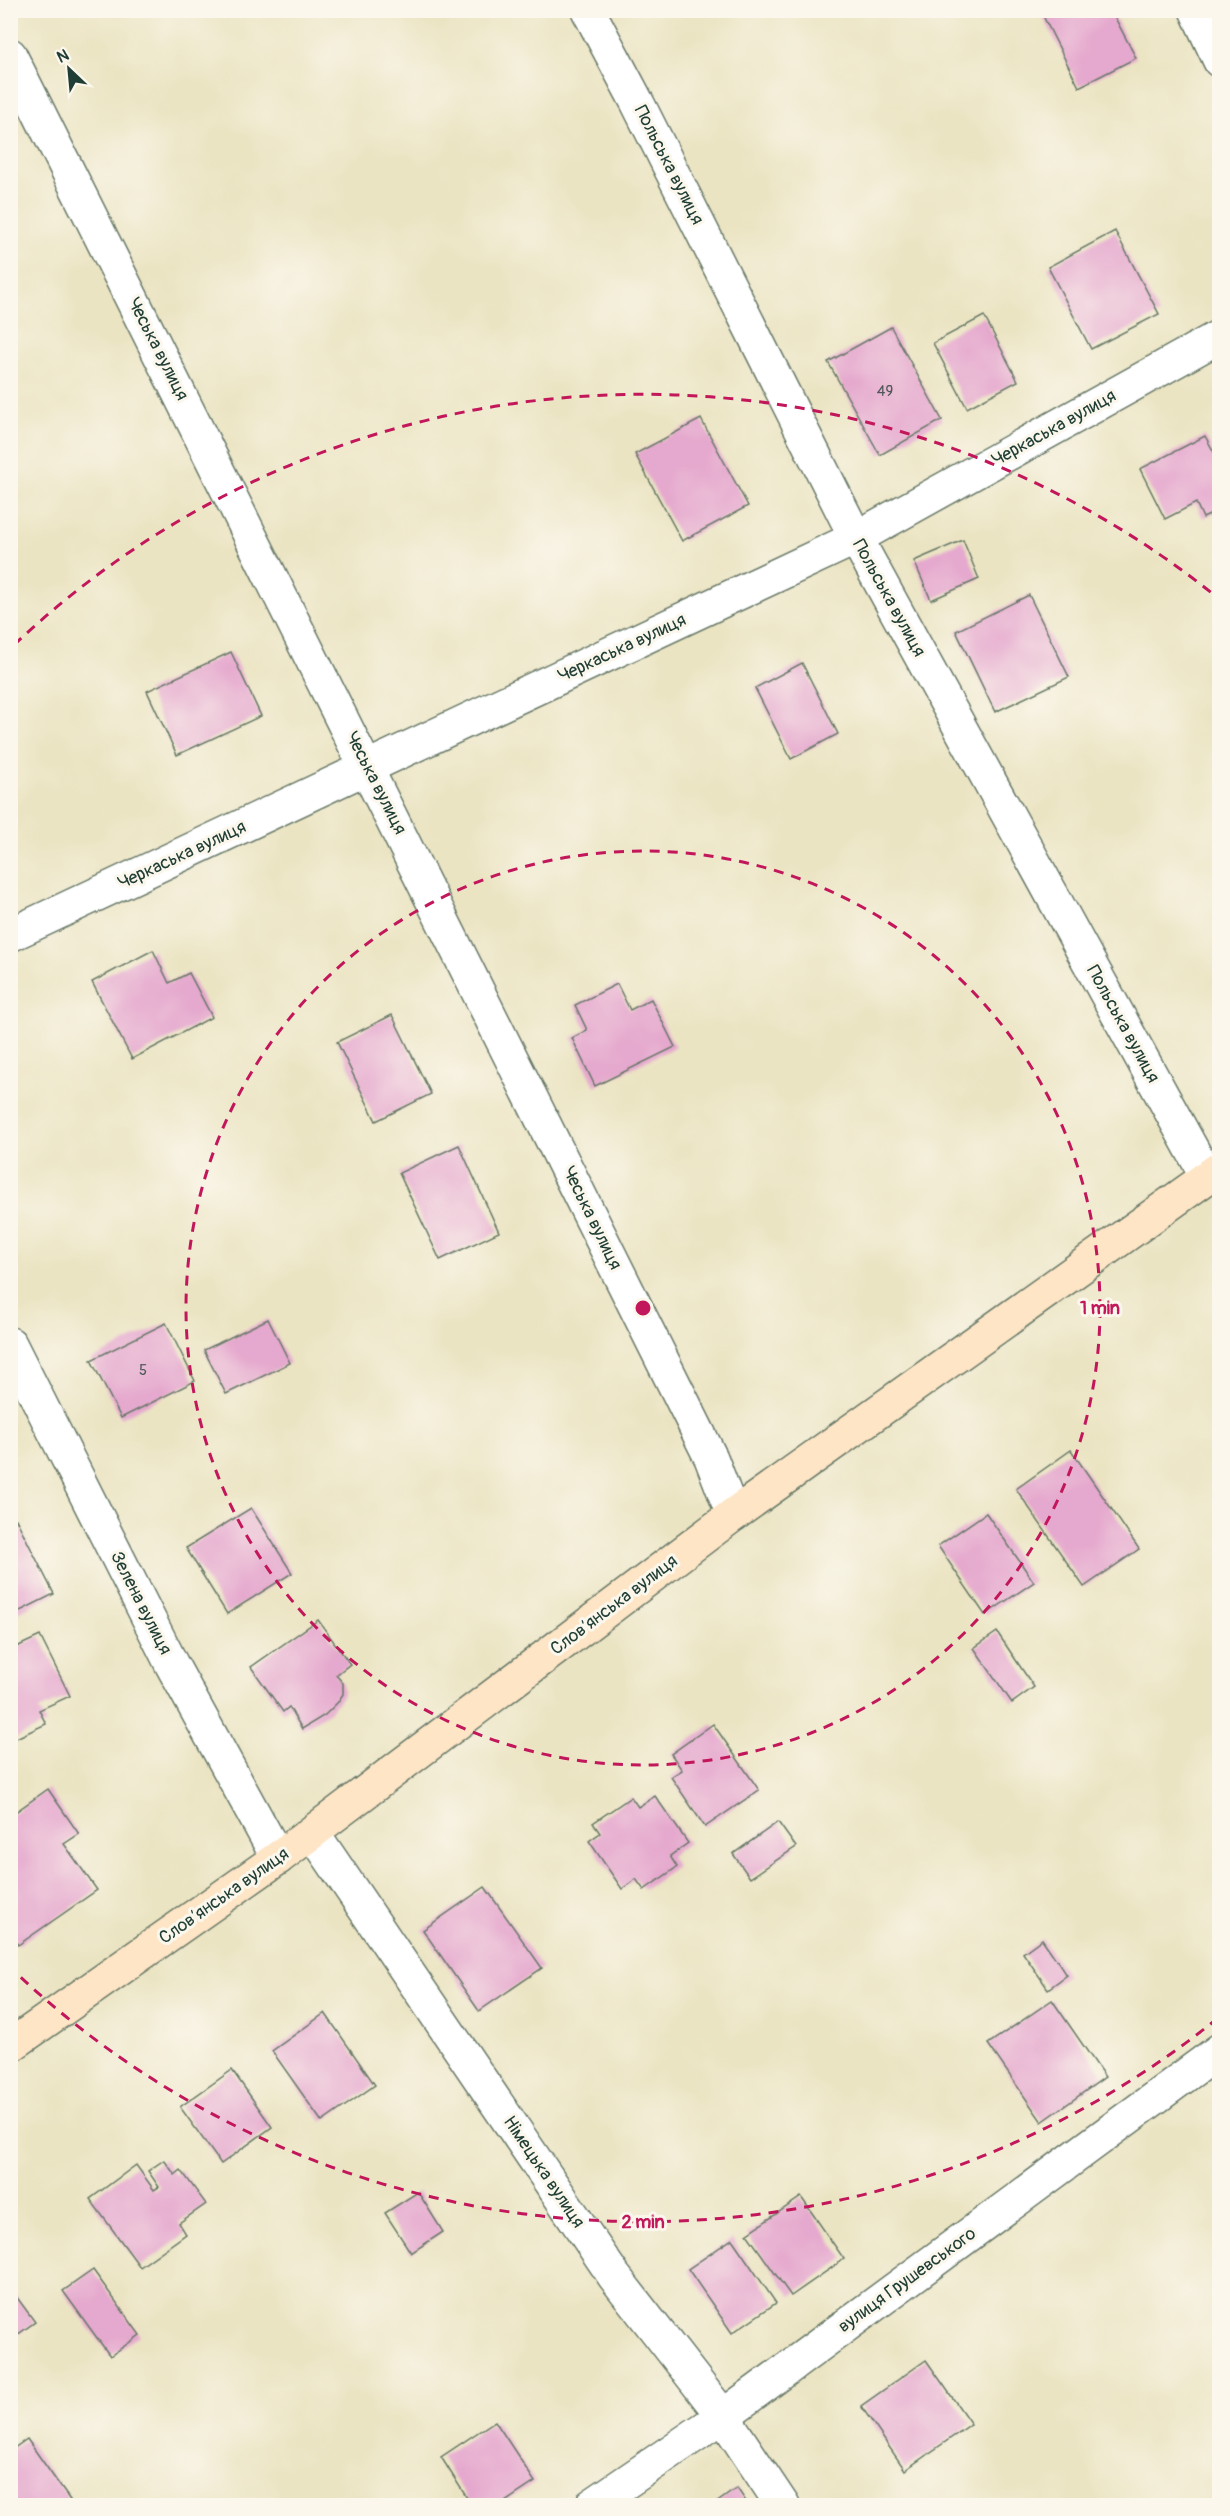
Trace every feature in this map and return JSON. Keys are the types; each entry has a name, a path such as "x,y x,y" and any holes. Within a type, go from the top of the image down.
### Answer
{"street":[{"name":"Польська вулиця","path":"588,10 856,538 1214,1172"},
{"path":"1196,10 1220,61"},
{"name":"Чеська вулиця","path":"10,55 711,1458 733,1515"},
{"name":"Черкаська вулиця","path":"10,935 856,538 1220,336"},
{"name":"Словʼянська вулиця","path":"10,2046 313,1833 733,1515 1214,1172"},
{"name":"Зелена вулиця","path":"10,1344 172,1665 278,1858"},
{"name":"Німецька вулиця","path":"313,1833 614,2276 723,2416 783,2505"},
{"name":"вулиця Грушевського","path":"591,2505 723,2416 1220,2050"}],"building":[{"path":"678,10 692,10 681,16"},
{"path":"1040,10 1111,10 1136,58 1079,87"},
{"path":"1115,231 1159,314 1091,349 1048,267"},
{"path":"984,316 1018,381 967,408 933,343"},
{"path":"891,327 942,420 880,455 828,362"},
{"path":"701,419 748,506 682,541 635,454"},
{"path":"1205,436 1220,463 1220,510 1203,518 1196,503 1165,519 1140,469"},
{"path":"963,540 979,579 931,600 914,561"},
{"path":"1029,595 1069,677 995,712 956,631"},
{"path":"231,652 261,716 177,755 147,691"},
{"path":"802,663 838,734 791,759 755,688"},
{"path":"153,950 169,983 189,973 212,1017 132,1059 92,982"},
{"path":"617,984 630,1010 651,999 675,1047 595,1086 572,1038 587,1030 575,1005"},
{"path":"392,1015 431,1094 376,1121 337,1042"},
{"path":"459,1145 499,1232 440,1260 399,1173"},
{"path":"268,1319 290,1363 226,1394 204,1350"},
{"path":"166,1323 195,1381 121,1418 91,1360"},
{"path":"1071,1450 1139,1549 1084,1587 1016,1489"},
{"path":"251,1508 292,1573 227,1614 186,1548"},
{"path":"986,1513 1034,1582 985,1615 938,1546"},
{"path":"16,1519 54,1594 10,1616 10,1522"},
{"path":"318,1620 350,1664 336,1675 343,1683 343,1694 338,1702 325,1715 302,1729 289,1707 283,1712 251,1667"},
{"path":"997,1632 1034,1687 1012,1703 974,1648"},
{"path":"40,1636 70,1696 39,1710 46,1724 10,1741 10,1650"},
{"path":"713,1724 759,1790 705,1827 671,1777 682,1770 671,1754"},
{"path":"48,1789 79,1834 64,1844 97,1890 18,1945 10,1933 10,1816"},
{"path":"655,1796 688,1843 670,1856 677,1867 644,1890 636,1879 622,1889 589,1841 600,1833 593,1823 631,1797 638,1807"},
{"path":"778,1822 796,1847 750,1878 733,1854"},
{"path":"485,1887 542,1968 479,2011 423,1930"},
{"path":"1042,1939 1067,1975 1048,1989 1023,1953"},
{"path":"1052,2000 1105,2077 1042,2122 988,2044"},
{"path":"325,2013 375,2085 322,2122 272,2051"},
{"path":"232,2070 272,2127 221,2164 180,2107"},
{"path":"164,2160 175,2175 181,2170 206,2204 179,2223 186,2234 140,2267 90,2199 136,2165 154,2190 159,2187 148,2171"},
{"path":"418,2192 443,2232 411,2253 385,2213"},
{"path":"801,2197 844,2259 791,2296 747,2234"},
{"path":"732,2239 776,2303 732,2333 688,2269"},
{"path":"93,2270 140,2335 110,2356 63,2291"},
{"path":"10,2288 35,2322 10,2340"},
{"path":"926,2360 971,2424 905,2470 861,2406"},
{"path":"495,2421 535,2482 499,2506 472,2506 441,2457"},
{"path":"27,2439 72,2503 69,2506 10,2506 10,2451"},
{"path":"737,2488 749,2506 712,2506"}]}
